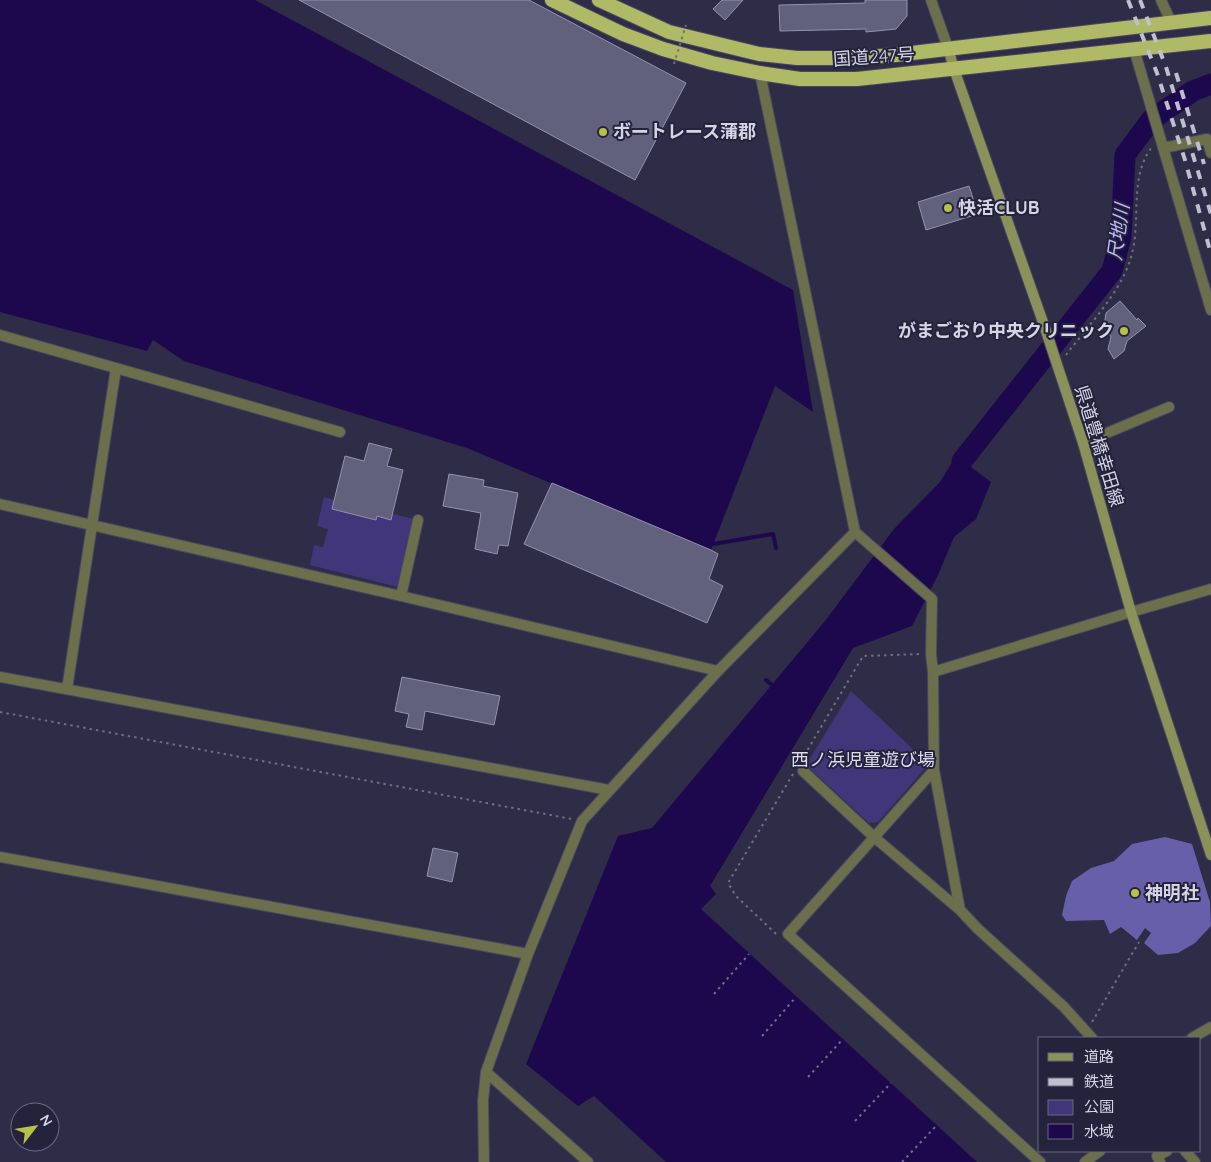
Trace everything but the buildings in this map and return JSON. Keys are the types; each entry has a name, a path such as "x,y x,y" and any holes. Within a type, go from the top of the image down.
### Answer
{"highway":[{"name":"国道247号","path":"552,0 623,34 663,50 760,74 800,79 857,79 1211,41"},
{"name":"国道247号","path":"599,0 669,32 759,54 798,58 854,58 1211,18"}],"main road":[{"name":"県道豊橋幸田線","path":"948,48 1083,443 1131,612 1211,855"}],"street":[{"path":"931,0 948,48"},
{"path":"1161,0 1171,22"},
{"path":"1134,49 1211,310"},
{"path":"760,74 854,532 932,599 931,654 933,672 934,770 960,910"},
{"path":"1161,141 1207,139 1211,153"},
{"path":"0,335 340,432"},
{"path":"67,689 116,368"},
{"path":"1083,443 1169,408"},
{"path":"0,504 718,671"},
{"path":"400,596 418,520"},
{"path":"484,1162 483,1101 486,1072 528,954 582,821 718,671 854,532"},
{"path":"933,672 1211,589"},
{"path":"0,677 609,790"},
{"path":"798,770 960,910 978,929 1064,1007 1090,1035"},
{"path":"934,770 788,934 1040,1162"},
{"path":"0,857 528,954"},
{"path":"1194,1037 1211,1027"},
{"path":"486,1072 588,1162"},
{"path":"1088,1161 1099,1152"},
{"path":"1160,1162 1157,1156 1165,1152"},
{"path":"1186,1152 1195,1162"}],"path":[{"path":"674,64 686,25"},
{"path":"1055,362 1119,285 1131,257 1137,220 1136,190 1144,158 1151,147 1161,141"},
{"path":"778,935 736,896 728,883 798,770 863,656 931,654"},
{"path":"0,712 582,821"},
{"path":"1090,1035 1139,942"},
{"path":"714,994 749,954"},
{"path":"762,1036 796,996"},
{"path":"808,1077 843,1039"},
{"path":"855,1121 891,1083"},
{"path":"902,1162 937,1125"}],"green space":[{"path":"324,497 418,520 404,581 398,587 310,565 314,545 323,547 328,529 317,526"},
{"name":"西ノ浜児童遊び場","path":"851,691 929,764 878,822 869,823 806,765"}],"shaded area":[{"path":"1165,837 1192,844 1210,902 1211,926 1195,943 1178,953 1158,955 1144,943 1151,933 1145,928 1137,940 1121,927 1110,934 1104,920 1066,921 1062,915 1066,896 1072,881 1091,868 1114,861 1132,844"}],"water":[{"name":"ボートレース蒲郡","path":"0,0 255,0 793,290 813,412 775,386 711,550 467,448 184,361 153,340 147,351 0,312"},
{"path":"956,456 991,482 976,519 954,537 938,575 912,626 853,648 710,886 716,894 701,909 977,1162 666,1162 594,1096 578,1106 526,1064 618,836 652,828 825,621 894,529 940,482"}],"waterway":[{"name":"尺地川","path":"962,461 1112,271 1121,237 1125,155 1151,120 1193,91 1211,84"},
{"path":"709,542 713,544 773,534 776,548"},
{"path":"766,680 772,685"}],"railway":[{"path":"1128,0 1157,73 1185,160 1211,254"},
{"path":"1140,0 1166,67 1211,214"},
{"path":"1176,73 1204,164"}],"place":[{"name":"ボートレース蒲郡","path":"603,132"},
{"name":"快活CLUB","path":"948,208"},
{"name":"がまごおり中央クリニック","path":"1124,331"},
{"name":"神明社","path":"1135,893"}]}
